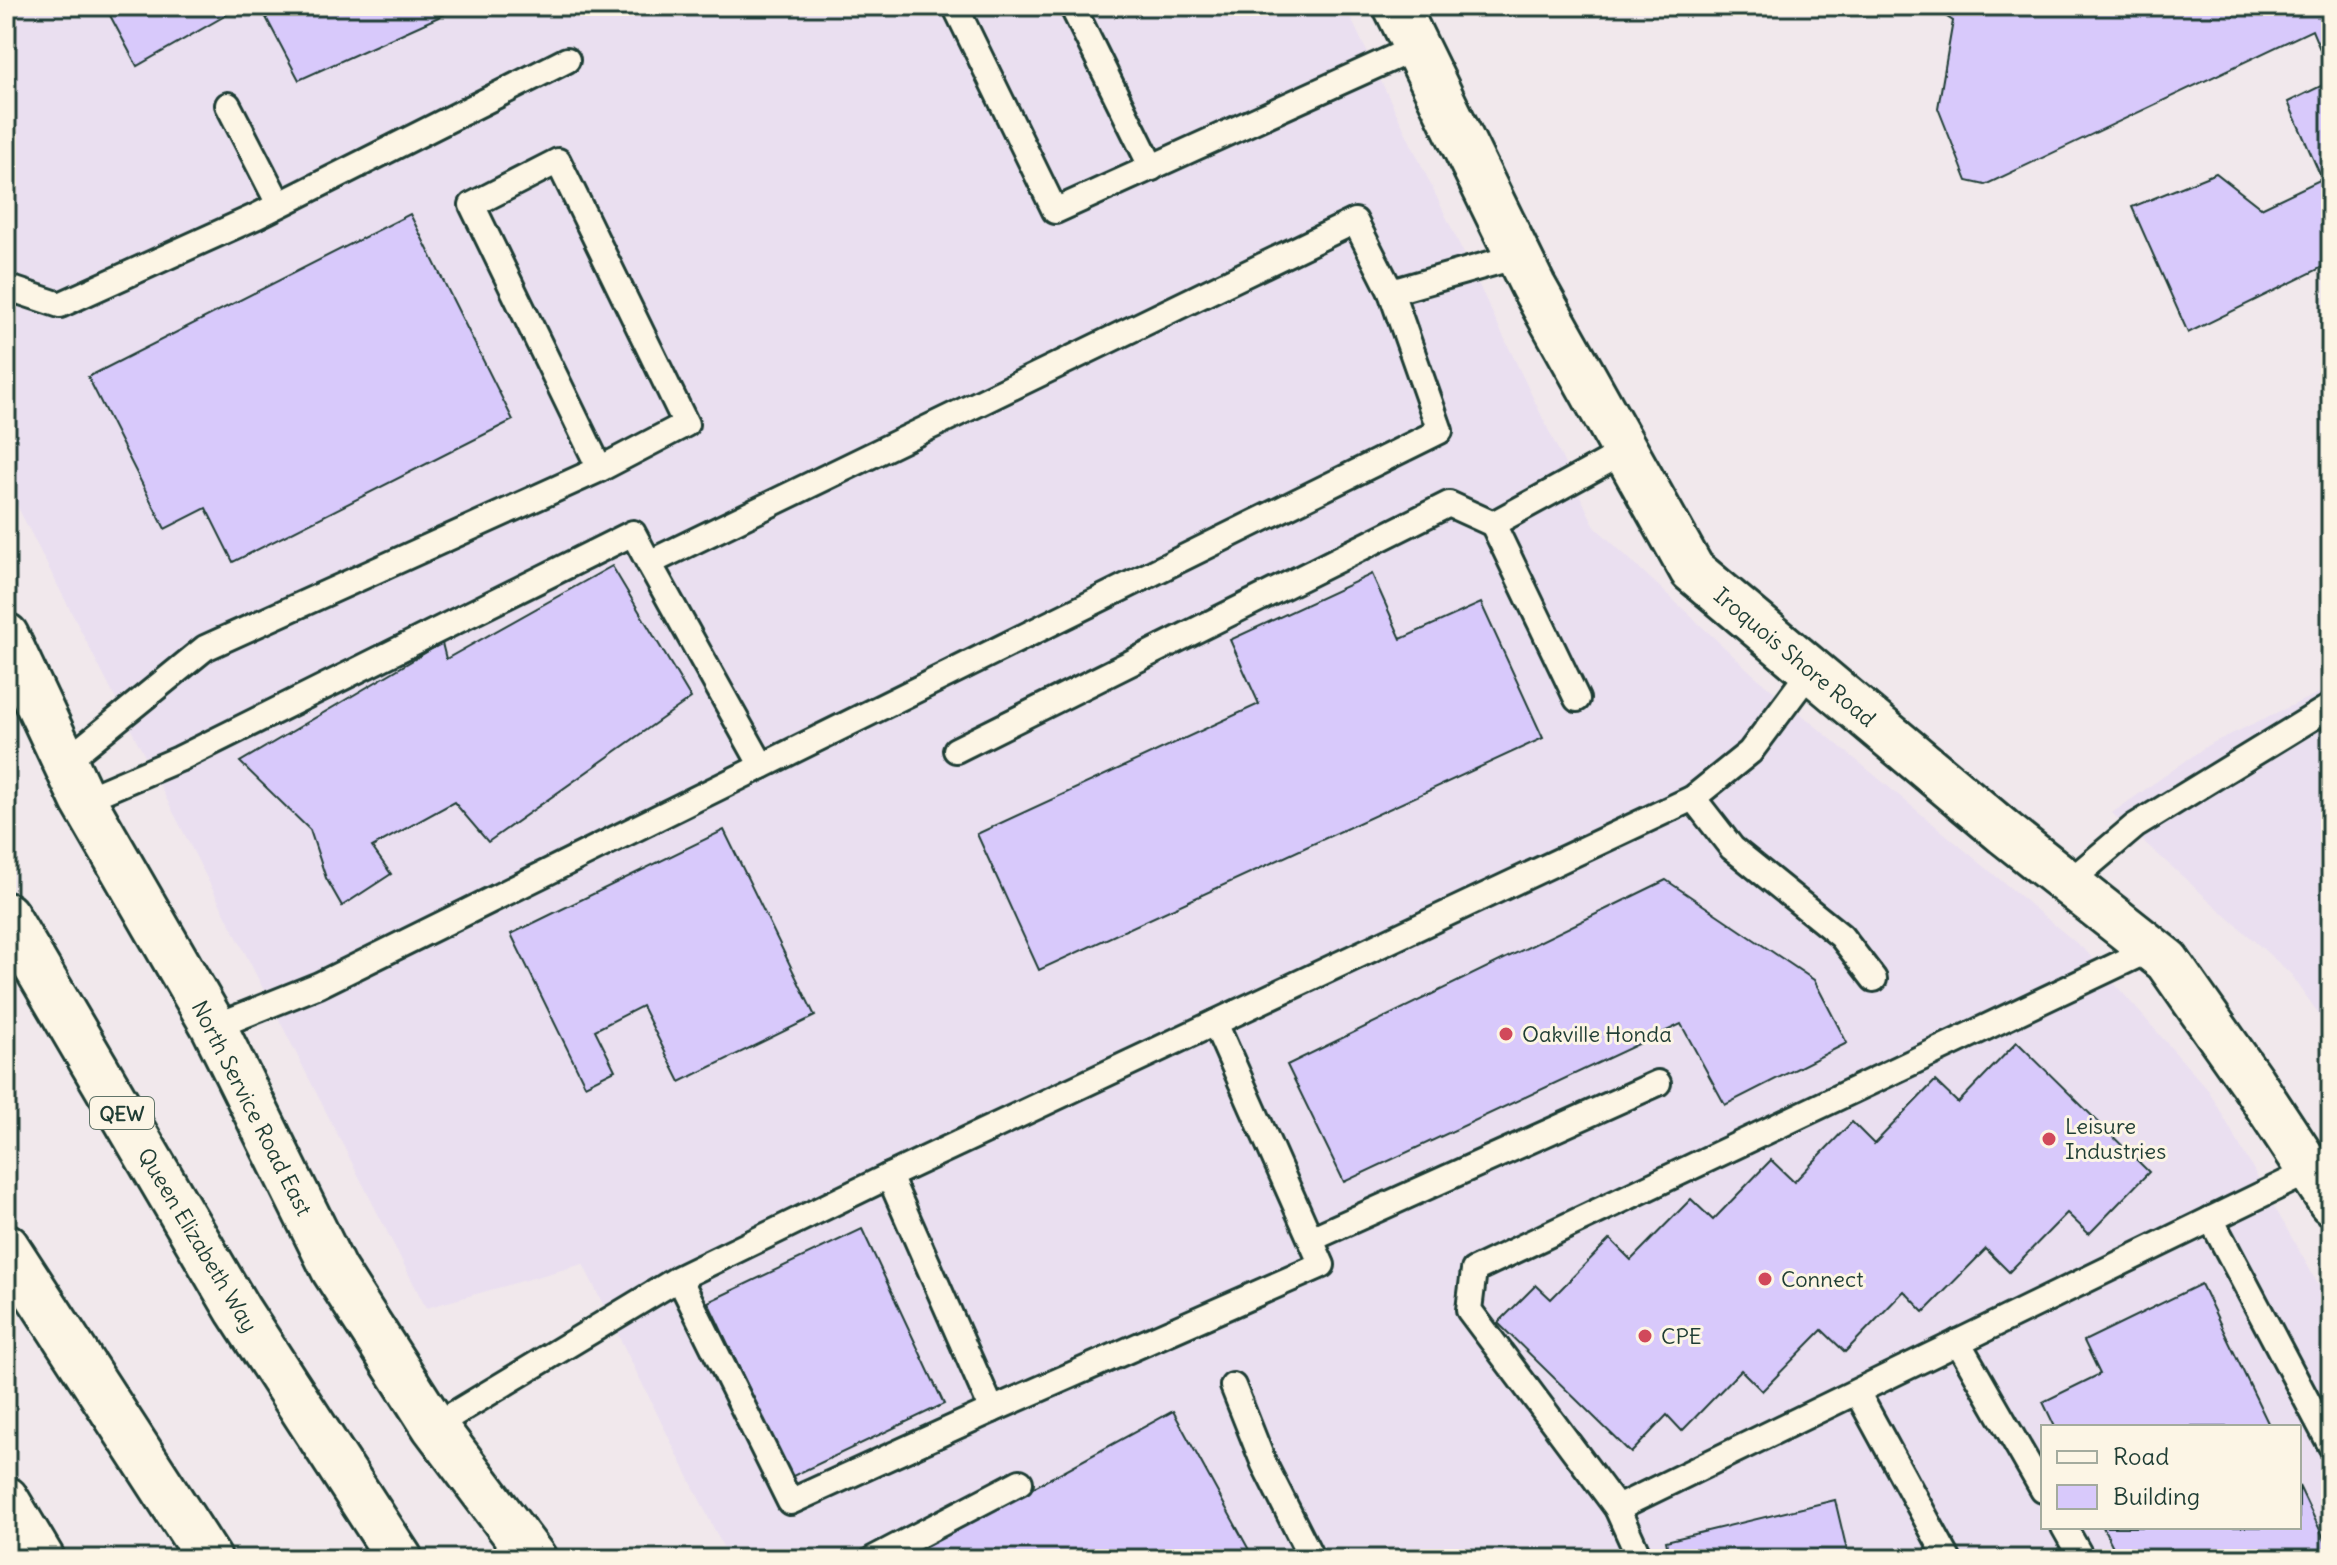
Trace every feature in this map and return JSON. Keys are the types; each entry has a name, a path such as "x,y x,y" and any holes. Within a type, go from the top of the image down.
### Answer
{"main road":[{"name":"Iroquois Shore Road","path":"1396,6 1518,256 1692,570 2068,883 2167,961 2326,1193"},
{"name":"North Service Road East","path":"6,636 74,781 214,1027 334,1270 434,1426 534,1559"},
{"name":"Queen Elizabeth Way","path":"6,915 238,1310 400,1559"},
{"path":"6,1246 209,1559"},
{"path":"6,1499 42,1559"}],"lane":[{"path":"955,6 1055,211 1417,47"},
{"path":"1072,6 1152,168"},
{"path":"6,287 60,305 279,204 567,60"},
{"path":"228,105 279,204"},
{"path":"74,781 205,648 600,469 686,424 558,161 472,205 600,469"},
{"path":"214,1027 319,985 1440,431 1391,292 1355,221 649,563"},
{"path":"1391,292 1518,256"},
{"path":"1493,524 1626,451"},
{"path":"956,750 1449,504 1493,524 1577,699"},
{"path":"74,781 179,759 633,533 762,766"},
{"path":"434,1426 679,1278 1693,798 1750,752 1811,670"},
{"path":"2068,883 2135,826 2331,706"},
{"path":"1693,798 1732,848 1841,936 1874,979"},
{"path":"1640,1559 1617,1508 1469,1310 1474,1270 2151,949"},
{"path":"679,1278 790,1502 1322,1265 1215,1023"},
{"path":"1311,1239 1658,1083"},
{"path":"889,1176 992,1410"},
{"path":"1617,1508 2211,1219 2326,1193"},
{"path":"2211,1219 2331,1446"},
{"path":"1958,1342 2041,1487"},
{"path":"1233,1386 1264,1464 1312,1559"},
{"path":"1857,1392 1948,1559"},
{"path":"873,1559 1020,1482"},
{"path":"2065,1529 2082,1559"}],"shaded area":[{"path":"6,6 1345,6 1595,527 1754,675 2086,951 2209,1091 2331,1307 2331,1559 729,1559 583,1264 426,1308 6,484"},
{"path":"2331,687 2331,1032 2291,974 2112,813 2208,745"}],"building":[{"path":"105,6 242,6 137,66"},
{"path":"260,6 463,6 299,80"},
{"path":"1930,6 2331,6 2331,76 2312,30 1985,185 1967,181 1938,108 1953,21"},
{"path":"2331,81 2331,263 2188,333 2132,207 2216,173 2261,208 2322,179 2288,102"},
{"path":"410,214 513,420 233,562 206,508 165,529 88,377"},
{"path":"612,566 691,698 488,842 454,802 372,847 391,874 342,906 326,878 310,830 240,762 442,643 446,659"},
{"path":"1372,574 1401,639 1481,603 1543,738 1039,970 977,834 1259,704 1230,640"},
{"path":"724,830 815,1016 680,1082 642,1006 595,1030 615,1070 585,1085 511,934"},
{"name":"Oakville Honda","path":"1666,880 1814,980 1847,1043 1725,1105 1681,1024 1344,1182 1287,1065"},
{"path":"2017,1042 2149,1172 2089,1234 2067,1213 2009,1272 1986,1249 1924,1312 1904,1291 1845,1352 1822,1330 1762,1391 1741,1370 1682,1431 1667,1415 1631,1453 1498,1323 1536,1285 1551,1299 1610,1239 1631,1260 1691,1199 1713,1220 1771,1160 1794,1182 1852,1122 1874,1144 1935,1081 1958,1103"},
{"path":"862,1229 944,1404 791,1477 708,1302"},
{"path":"2201,1284 2269,1425 2054,1425 2043,1402 2100,1374 2084,1341"},
{"path":"1173,1411 1254,1559 903,1559"},
{"path":"2301,1490 2331,1553 2331,1559 2119,1559 2104,1529 2301,1529"},
{"path":"1835,1500 1849,1559 1670,1559 1666,1541"}],"place":[{"name":"Oakville Honda","path":"1506,1034"},
{"name":"Leisure Industries","path":"2049,1139"},
{"name":"Connect","path":"1765,1279"},
{"name":"CPE","path":"1645,1336"}]}
